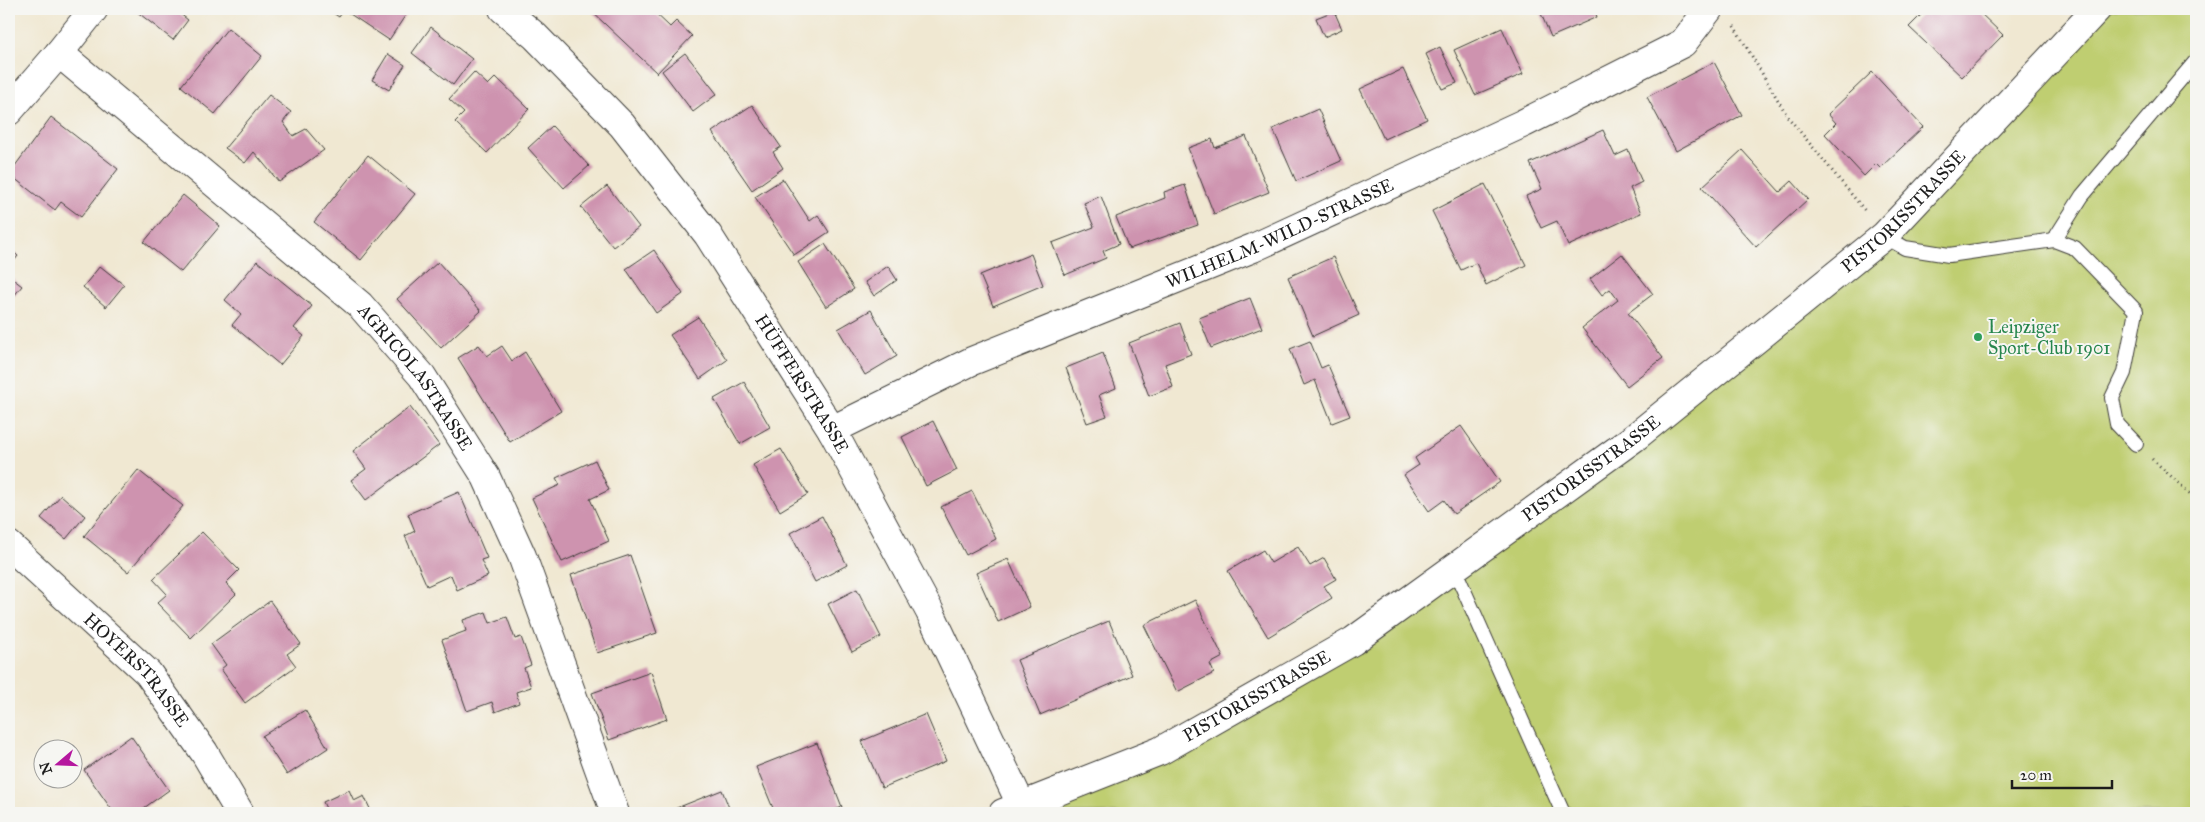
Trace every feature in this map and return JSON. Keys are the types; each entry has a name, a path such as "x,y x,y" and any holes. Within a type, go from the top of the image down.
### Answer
{"street":[{"path":"9,112 60,53 94,9"},
{"name":"HÜFFERSTRASSE","path":"503,9 535,36 622,125 708,235 832,430 930,612 1016,811"},
{"name":"PISTORISSTRASSE","path":"1016,811 1160,751 1353,641 1634,438 1884,236 2097,9"},
{"name":"WILHELM-WILD-STRASSE","path":"832,430 972,361 1253,248 1524,123 1683,43 1718,16"},
{"name":"AGRICOLASTRASSE","path":"60,53 360,305 422,376 486,477 522,556 614,813"},
{"name":"HOYERSTRASSE","path":"10,547 148,672 204,752 240,813"}],"lane":[{"path":"2054,240 2082,196 2196,61"},
{"path":"1884,236 1905,248 1949,255 2054,240 2075,248 2136,311 2124,374 2112,398 2117,424 2136,444"},
{"path":"1454,568 1563,813"}],"path":[{"path":"1718,16 1735,27 1788,117 1884,236"},
{"path":"2136,444 2196,499"}],"green space":[{"name":"Leipziger Sport-Club 1901","path":"2097,9 2196,9 2196,813 1025,813 1353,641 1884,236"}],"building":[{"path":"137,9 174,9 188,20 173,40 136,11"},
{"path":"327,9 409,10 389,40 344,10 339,17"},
{"path":"589,9 651,9 670,27 676,21 692,36 657,73"},
{"path":"1539,9 1594,9 1597,17 1551,37"},
{"path":"1927,9 1976,9 2003,35 1962,77 1909,27"},
{"path":"1334,11 1342,29 1324,37 1316,18"},
{"path":"431,27 472,59 453,85 412,53"},
{"path":"228,28 262,56 215,114 181,86"},
{"path":"1502,28 1523,74 1475,95 1454,50"},
{"path":"1440,47 1457,83 1442,89 1426,54"},
{"path":"685,53 717,94 693,112 662,71"},
{"path":"388,54 405,65 389,90 372,80"},
{"path":"1714,62 1742,115 1676,151 1647,97"},
{"path":"1403,69 1427,119 1384,139 1360,89"},
{"path":"474,72 488,85 496,77 529,109 487,153 455,122 464,113 449,99"},
{"path":"1872,72 1923,127 1880,168 1876,164 1864,176 1825,134 1836,123 1828,114"},
{"path":"269,95 291,112 283,122 293,136 306,129 324,150 279,182 254,152 245,163 225,148"},
{"path":"752,105 781,147 773,152 783,168 752,190 712,132"},
{"path":"1318,109 1341,161 1296,181 1273,129"},
{"path":"51,117 118,169 81,217 61,202 55,210 9,174"},
{"path":"552,126 589,166 564,188 528,148"},
{"path":"1603,130 1615,156 1628,150 1642,182 1630,188 1641,213 1568,246 1557,221 1541,228 1526,196 1542,189 1530,163"},
{"path":"1246,136 1269,192 1214,214 1188,148 1212,139 1215,148"},
{"path":"1742,150 1780,192 1792,181 1808,199 1756,247 1702,187"},
{"path":"368,155 415,194 361,260 314,222"},
{"path":"783,179 810,221 818,215 829,232 794,255 755,197"},
{"path":"1485,184 1526,265 1486,285 1476,263 1461,270 1432,211"},
{"path":"1185,185 1198,225 1129,249 1116,217 1165,198 1164,192"},
{"path":"607,186 639,227 613,247 581,207"},
{"path":"183,195 220,226 181,272 144,242"},
{"path":"1101,196 1119,244 1103,251 1106,258 1065,275 1052,243 1094,227 1084,203"},
{"path":"825,244 854,289 826,307 798,262"},
{"path":"9,248 18,256 9,267"},
{"path":"654,250 683,294 656,313 626,269"},
{"path":"1031,254 1043,285 993,306 980,275"},
{"path":"1622,254 1653,294 1628,313 1663,358 1627,386 1582,328 1618,300 1610,289 1602,295 1590,279"},
{"path":"1333,257 1359,315 1313,336 1288,277"},
{"path":"257,261 312,306 294,328 304,336 280,365 232,325 241,314 225,300"},
{"path":"438,262 481,311 441,348 397,299"},
{"path":"100,266 124,285 106,307 83,287"},
{"path":"888,266 897,280 874,296 865,282"},
{"path":"9,276 22,286 9,302"},
{"path":"1250,298 1262,328 1211,348 1199,318"},
{"path":"871,310 897,356 865,375 838,329"},
{"path":"698,317 727,360 700,379 670,335"},
{"path":"1180,323 1191,354 1165,364 1173,387 1149,396 1129,343"},
{"path":"1310,341 1321,368 1328,365 1350,416 1332,423 1315,380 1304,385 1290,349"},
{"path":"479,345 487,356 502,346 512,361 525,352 561,411 510,442 458,358"},
{"path":"1103,353 1116,388 1099,395 1107,416 1087,423 1066,368"},
{"path":"744,382 770,427 740,444 714,399"},
{"path":"410,407 439,445 366,500 351,480 366,469 353,451"},
{"path":"933,421 957,470 926,486 902,437"},
{"path":"1461,426 1500,482 1454,514 1444,500 1429,511 1404,475 1419,465 1415,458"},
{"path":"781,449 808,494 780,511 753,465"},
{"path":"595,460 609,490 590,499 609,541 562,562 532,498 560,485 556,478"},
{"path":"138,470 183,506 128,572 84,536"},
{"path":"972,491 996,539 966,555 941,507"},
{"path":"459,492 487,558 481,560 488,576 457,590 451,575 427,586 405,536 415,531 408,514"},
{"path":"61,495 85,516 66,539 41,518"},
{"path":"822,516 847,565 815,582 790,533"},
{"path":"202,532 239,570 226,583 236,594 191,638 157,603 167,594 153,579"},
{"path":"1298,547 1310,566 1324,558 1336,579 1324,586 1332,598 1268,637 1228,571 1263,550 1271,563"},
{"path":"630,555 657,633 597,653 571,575"},
{"path":"1008,559 1030,607 998,622 976,573"},
{"path":"857,589 881,637 852,652 828,604"},
{"path":"1195,600 1223,657 1210,664 1214,673 1177,692 1144,625"},
{"path":"270,601 301,644 287,654 296,666 245,703 221,669 226,665 211,644"},
{"path":"486,612 490,623 507,617 515,639 521,637 531,665 524,668 531,687 516,692 519,703 495,712 492,702 467,711 442,640 466,631 463,620"},
{"path":"1109,621 1132,675 1040,715 1017,660"},
{"path":"651,672 667,719 609,740 592,693"},
{"path":"305,710 328,748 287,775 262,736"},
{"path":"926,714 946,761 882,788 862,741"},
{"path":"131,736 169,790 137,813 114,813 84,770"},
{"path":"817,743 842,807 828,813 775,813 756,767"},
{"path":"349,790 354,801 364,796 372,813 328,813 323,802"},
{"path":"722,790 731,813 664,813"}],"place":[{"name":"Leipziger Sport-Club 1901","path":"1978,337"}]}
